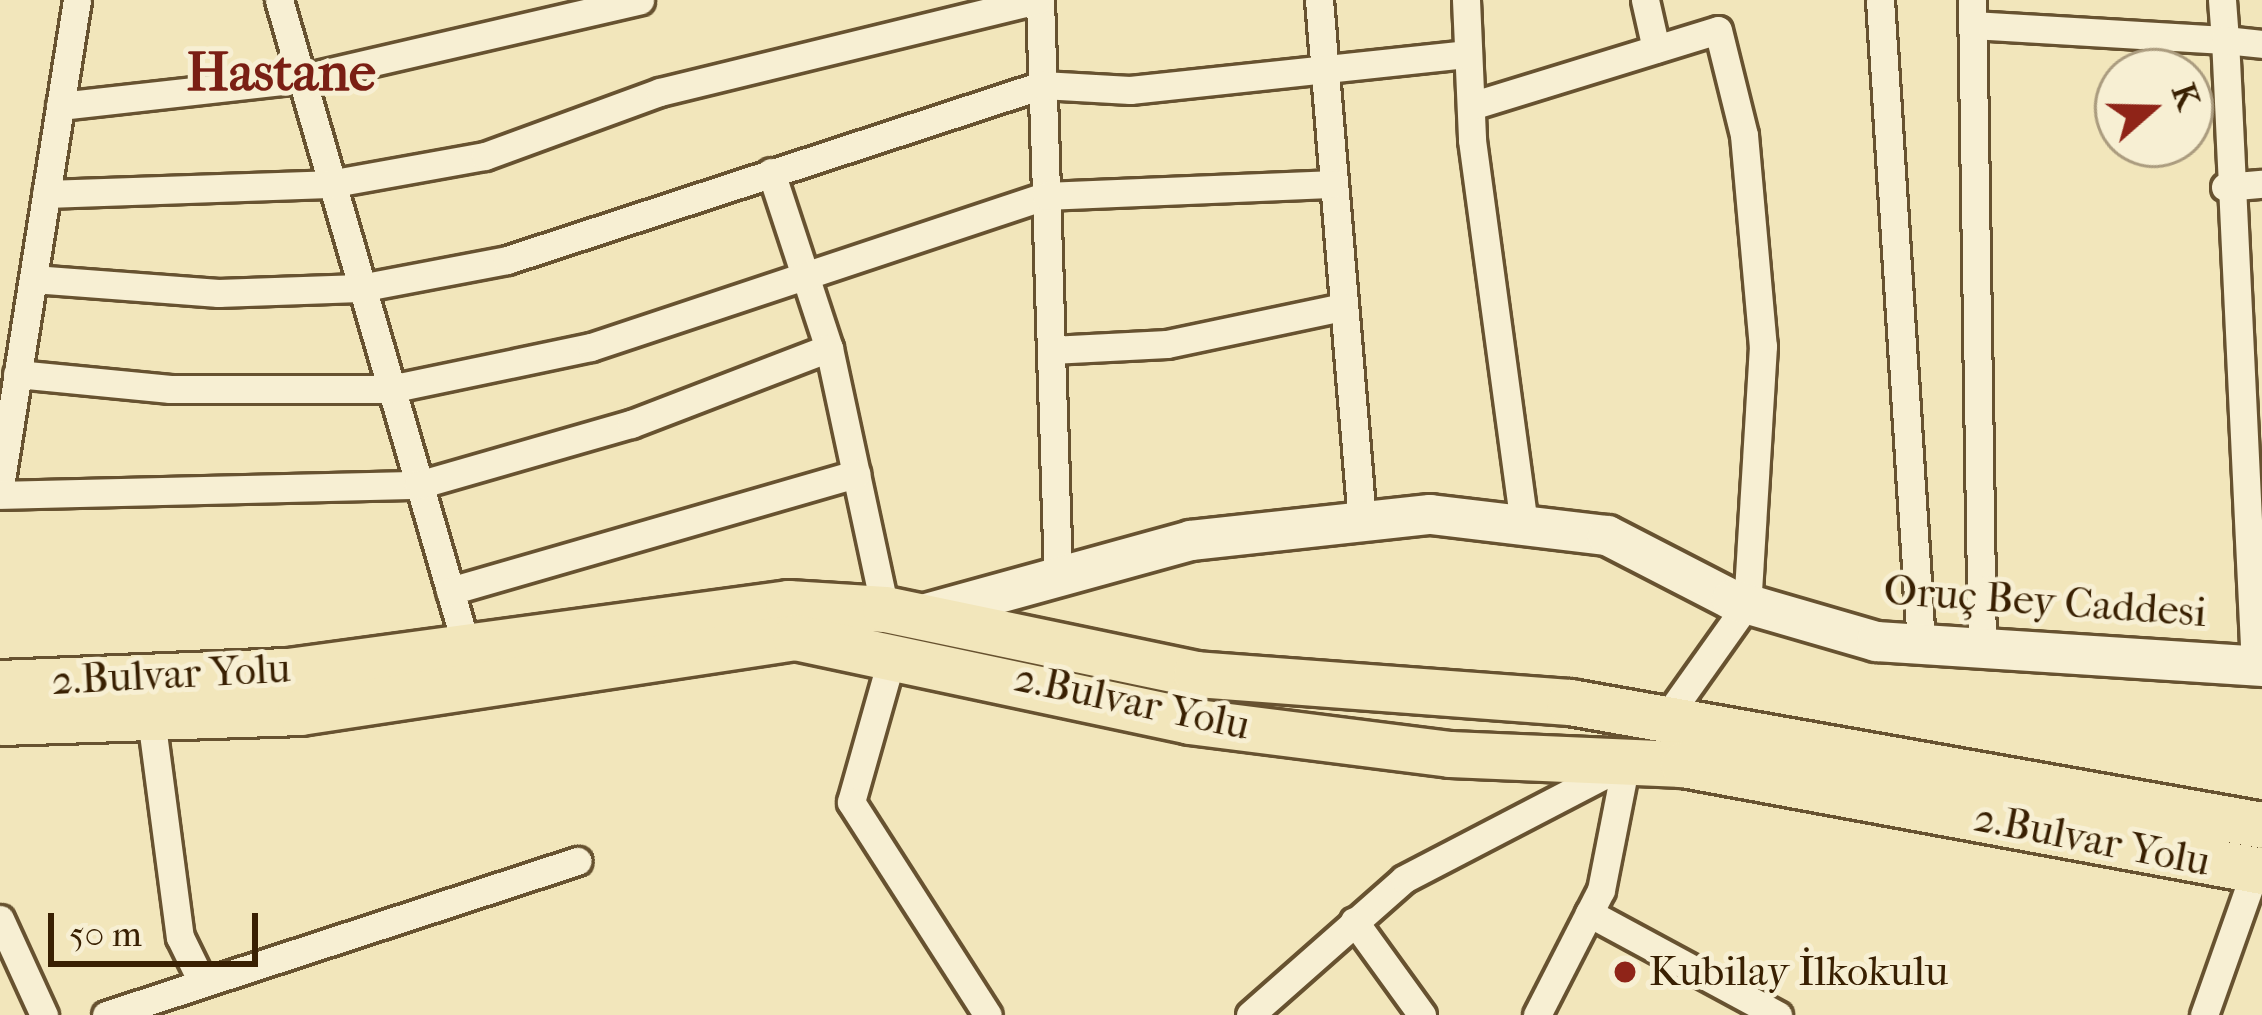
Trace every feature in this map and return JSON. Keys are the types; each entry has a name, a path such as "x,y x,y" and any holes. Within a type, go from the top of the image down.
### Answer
{"main road":[{"name":"Oruç Bey Caddesi","path":"899,624 1190,540 1430,514 1607,535 1747,604 1921,644 2259,666"},
{"name":"2.Bulvar Yolu","path":"0,683 288,670 788,603 1196,674 1473,695 1666,718 2262,825"},
{"name":"2.Bulvar Yolu","path":"0,722 300,712 899,624 1189,721 1474,755 1626,763 1808,782 2258,871"},
{"path":"1473,695 1474,755"}],"street":[{"path":"77,0 0,490 418,485 631,424 829,348"},
{"path":"279,0 467,649"},
{"path":"60,106 299,80 640,0"},
{"path":"46,194 329,184 485,156 660,92 1039,0 1058,576"},
{"path":"1319,0 1362,521"},
{"path":"1466,0 1471,106 1524,525"},
{"path":"1645,0 1656,49"},
{"path":"1880,0 1921,644"},
{"path":"2222,0 2225,187 2259,666"},
{"path":"1982,648 1972,12 2262,44"},
{"path":"1471,106 1718,30 1744,135 1763,346 1747,604 1666,718"},
{"path":"33,279 218,293 360,288 507,260 1042,86 1130,90 1468,54"},
{"path":"771,172 829,348 856,474 899,624 851,802 988,1015"},
{"path":"17,374 170,389 390,389 591,347 1046,196 1334,184"},
{"path":"2225,187 2262,184"},
{"path":"1051,350 1167,344 1343,307"},
{"path":"450,591 856,474"},
{"path":"151,718 180,937 202,982"},
{"path":"1537,1015 1589,913 1626,763"},
{"path":"1250,1015 1404,879 1626,763"},
{"path":"106,1015 577,862"},
{"path":"2204,1015 2258,871"},
{"path":"1589,913 1778,1015"},
{"path":"0,919 44,1015"},
{"path":"1354,921 1422,1015"}],"place":[{"name":"Kubilay İlkokulu","path":"1625,972"}],"district":[{"name":"Hastane","path":"281,73"}]}
